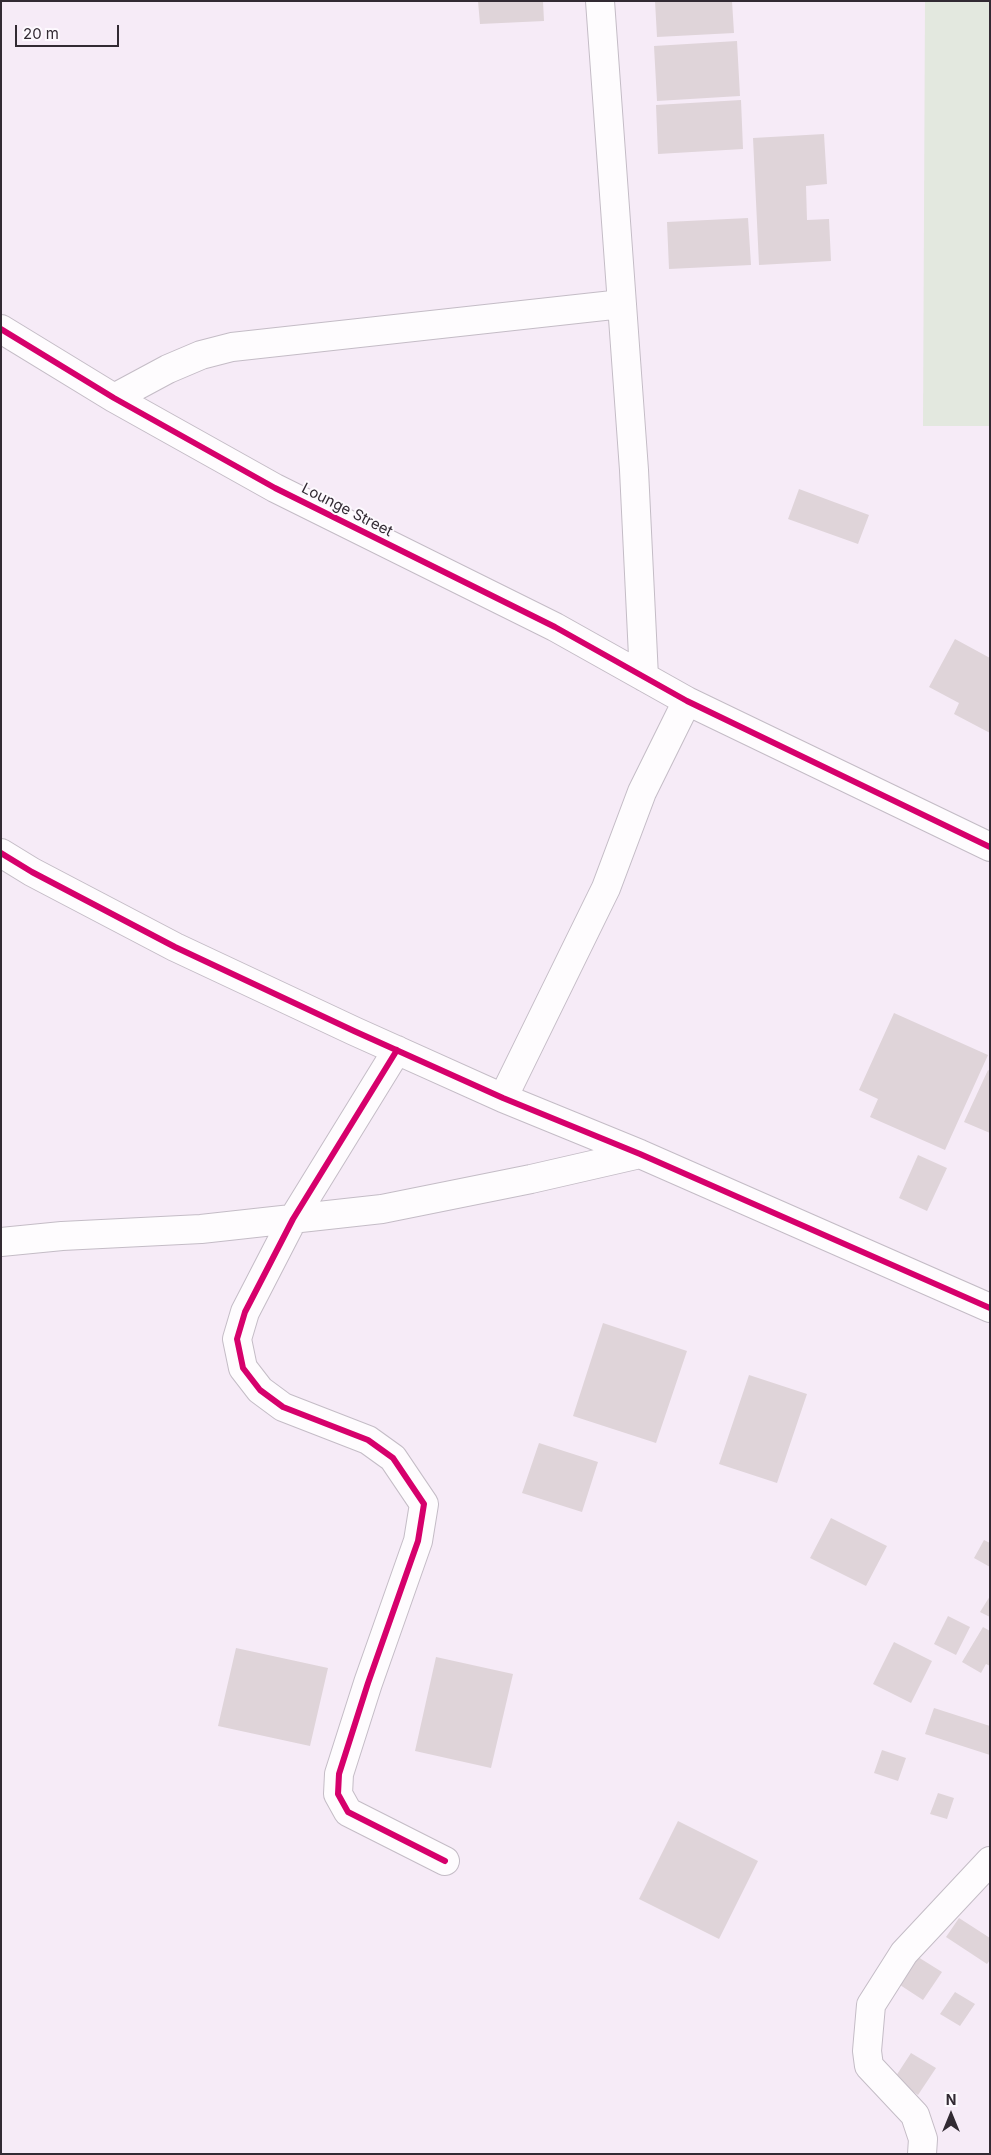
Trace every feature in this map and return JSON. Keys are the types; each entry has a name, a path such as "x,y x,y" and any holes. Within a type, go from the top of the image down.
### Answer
{"street":[{"path":"600,1 634,470 644,677"},
{"path":"114,398 168,369 201,356 232,347 622,304"},
{"name":"Lounge Street","path":"1,329 114,398 275,488 556,627 687,701 990,847"},
{"path":"504,1098 606,888 642,792 687,701"},
{"path":"1,853 32,872 175,948 504,1098 640,1154 990,1308"},
{"path":"397,1050 293,1219 245,1312 237,1339 243,1368 260,1390 283,1406 368,1440 393,1458 424,1504 418,1541 368,1682 339,1774 338,1794 348,1812 445,1861"},
{"path":"1,1242 62,1236 201,1229 382,1209 532,1179 640,1154"},
{"path":"922,2154 923,2139 915,2115 869,2066 867,2051 871,2005 904,1953 990,1862"}],"shaded area":[{"path":"925,1 990,1 990,426 923,426"}],"building":[{"path":"478,1 543,1 544,21 480,24"},
{"path":"655,1 732,1 734,33 657,37"},
{"path":"737,41 740,96 657,101 654,46"},
{"path":"741,100 743,149 658,154 656,105"},
{"path":"824,134 827,184 806,186 807,220 829,219 831,261 759,265 753,138"},
{"path":"748,218 751,265 669,269 667,222"},
{"path":"799,489 869,515 858,544 788,519"},
{"path":"955,639 990,658 990,733 954,714 959,703 929,687"},
{"path":"894,1013 988,1055 945,1150 870,1117 878,1099 859,1090"},
{"path":"988,1070 990,1071 990,1133 964,1122"},
{"path":"918,1155 947,1168 927,1211 899,1198"},
{"path":"603,1323 687,1351 656,1443 573,1416"},
{"path":"749,1375 807,1394 777,1483 719,1464"},
{"path":"539,1443 598,1462 582,1512 522,1493"},
{"path":"831,1518 887,1546 866,1586 810,1558"},
{"path":"984,1540 990,1543 990,1567 974,1558"},
{"path":"990,1596 990,1617 980,1612"},
{"path":"948,1616 970,1627 956,1655 934,1644"},
{"path":"983,1627 990,1631 990,1666 986,1664 981,1673 962,1662"},
{"path":"894,1642 932,1661 911,1703 873,1684"},
{"path":"236,1648 328,1668 310,1746 218,1726"},
{"path":"436,1657 513,1674 491,1768 415,1751"},
{"path":"934,1708 990,1726 990,1755 925,1734"},
{"path":"882,1750 906,1758 898,1781 874,1773"},
{"path":"938,1793 954,1798 947,1819 930,1814"},
{"path":"678,1821 758,1861 719,1939 639,1899"},
{"path":"959,1918 990,1938 990,1960 987,1964 946,1937"},
{"path":"918,1957 942,1972 923,2000 900,1985"},
{"path":"955,1992 975,2004 960,2026 940,2014"},
{"path":"911,2053 936,2068 918,2095 894,2079"}],"cycle path":[{"path":"1,329 114,398 275,488 555,627 687,701 990,847"},
{"path":"1,853 32,872 175,947 354,1031 503,1098 640,1154 990,1308"},
{"path":"397,1050 293,1219 245,1312 237,1339 243,1368 260,1390 283,1407 368,1440 393,1458 424,1504 418,1541 368,1683 339,1774 338,1794 348,1812 445,1861"}]}
